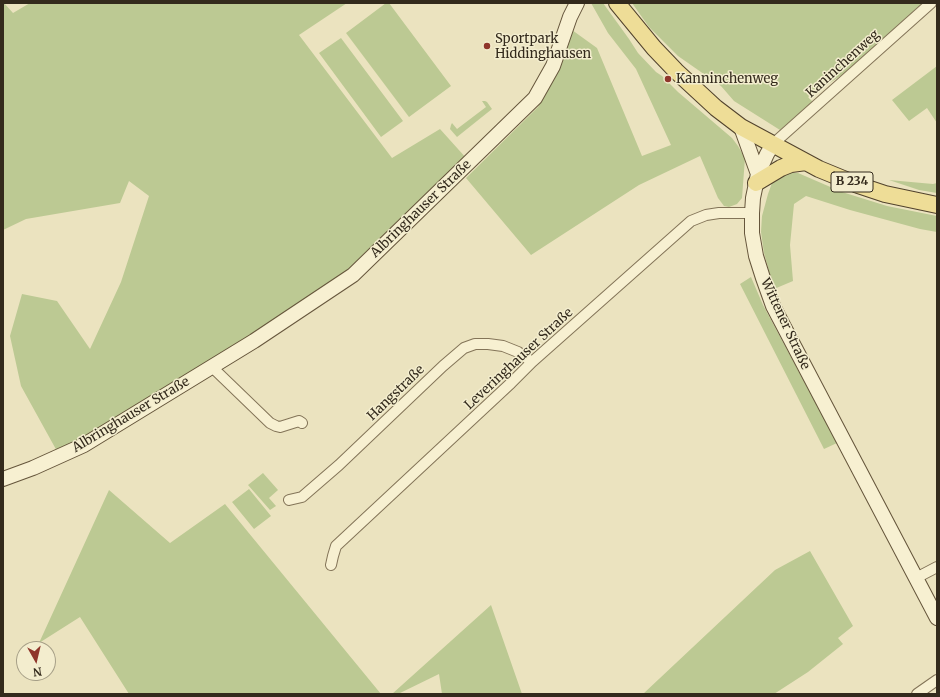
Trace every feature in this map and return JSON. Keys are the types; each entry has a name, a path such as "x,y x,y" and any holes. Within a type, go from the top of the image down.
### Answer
{"main road":[{"name":"B 234","path":"618,3 654,48 676,71 716,108 741,127 819,169 858,185 885,194 937,205"},
{"path":"757,178 792,164 806,162"}],"street":[{"name":"Albringhauser Straße","path":"3,479 33,468 84,445 254,341 353,275 535,98 553,66 576,3"},
{"name":"Kaninchenweg","path":"773,144 931,3"},
{"path":"741,127 757,178"},
{"name":"Wittener Straße","path":"773,144 757,178 752,213 752,233 762,278 773,306 937,618"},
{"name":"Leveringhauser Straße","path":"331,565 336,546 511,384 532,362 691,221 706,215 719,213 752,213"},
{"name":"Hangstraße","path":"289,500 302,498 464,348 475,344 503,346 518,352 532,362"},
{"path":"212,367 276,426 280,427 299,421 302,423"},
{"path":"916,578 937,567"},
{"path":"917,694 937,680"}],"green space":[{"path":"3,3 13,13 30,3 347,3 299,35 392,158 440,129 467,159 356,266 240,344 58,453 21,386 10,336 22,294 57,301 90,349 121,282 149,196 129,181 120,203 26,219 3,230"},
{"path":"386,3 389,3 451,86 409,117 346,33"},
{"path":"591,3 603,3 638,53 656,72 732,138 745,158 742,198 737,204 729,207 724,206 718,198 700,156 639,185 531,255 466,178 538,107 556,72 572,30 597,48 642,156 671,145 636,69 608,33"},
{"path":"632,3 928,3 845,73 808,97 813,102 780,130 734,101 721,86 678,56 649,27"},
{"path":"341,38 403,121 381,137 319,53"},
{"path":"937,66 937,123 927,108 909,121 892,100"},
{"path":"482,101 487,102 492,109 457,137 450,129 452,123 457,129 486,107"},
{"path":"784,173 798,173 842,192 887,206 937,216 937,232 920,229 850,210 806,196 794,204 790,245 793,281 774,289 764,253 761,232 762,216 772,183 776,177"},
{"path":"889,180 933,184 937,183 937,193 919,190"},
{"path":"751,277 763,305 837,443 824,449 740,284"},
{"path":"263,473 278,490 269,498 276,506 270,510 248,485"},
{"path":"249,489 271,516 254,529 232,502"},
{"path":"109,490 170,543 225,504 381,694 129,694 80,617 40,641"},
{"path":"810,551 853,626 838,638 843,644 808,672 774,694 643,694 775,570"},
{"path":"491,605 522,694 442,694 439,674 398,694 392,694"}],"place":[{"name":"Sportpark Hiddinghausen","path":"487,46"},
{"name":"Kanninchenweg","path":"668,79"}]}
